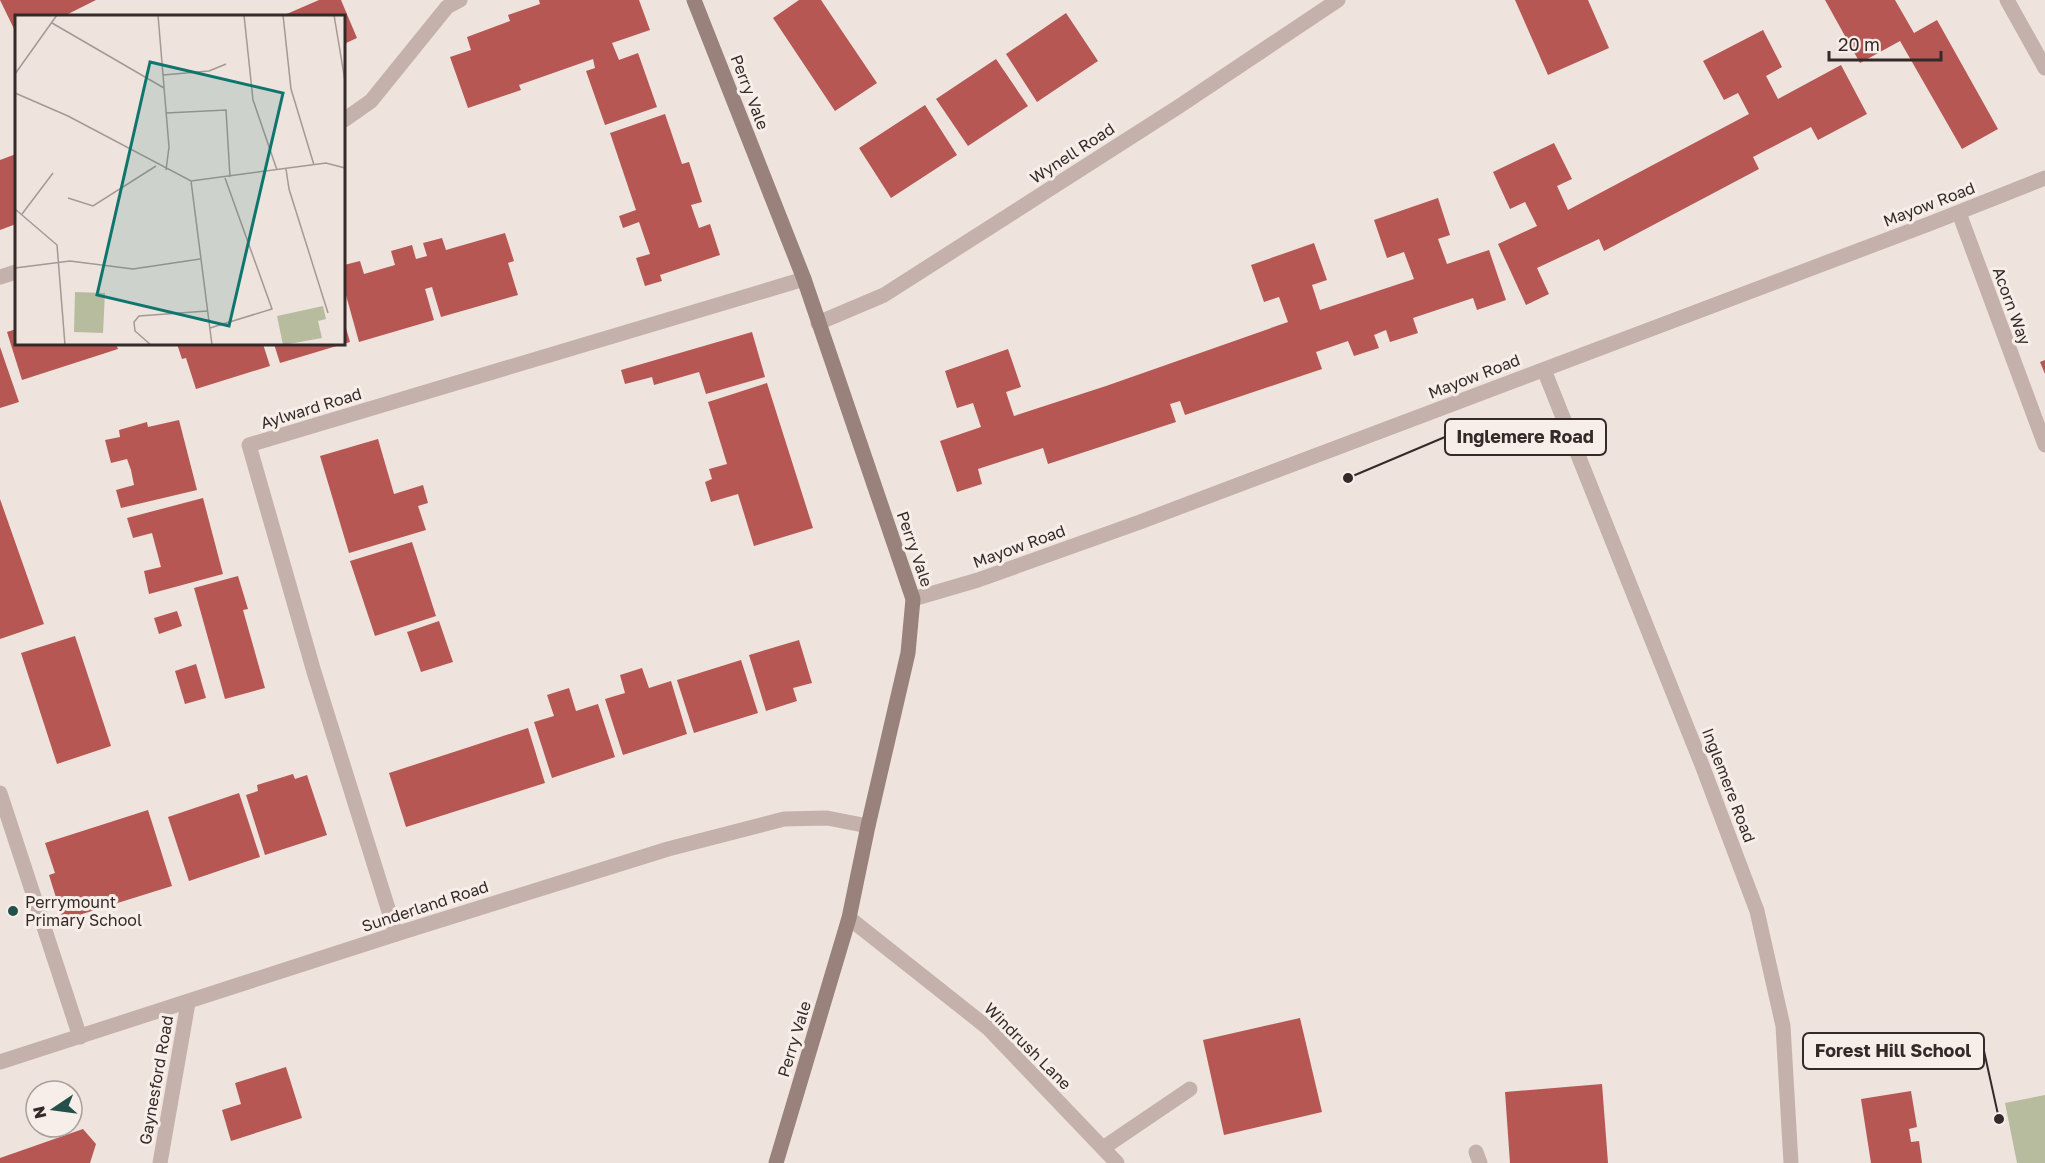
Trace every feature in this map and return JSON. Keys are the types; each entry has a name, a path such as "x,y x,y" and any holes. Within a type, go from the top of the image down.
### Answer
{"main road":[{"name":"Perry Vale","path":"694,0 804,279 913,599 908,653 849,918 776,1163"}],"street":[{"path":"345,119 371,101 447,7 460,0"},
{"name":"Wynell Road","path":"818,323 884,295 1178,107 1338,0"},
{"path":"2007,0 2045,68"},
{"name":"Mayow Road","path":"913,599 978,580 1140,522 1959,213 2045,178"},
{"name":"Acorn Way","path":"1959,213 2045,445"},
{"path":"0,277 15,272"},
{"name":"Aylward Road","path":"396,934 314,672 249,445 804,279"},
{"name":"Inglemere Road","path":"1544,370 1702,765 1757,911 1783,1026 1791,1163"},
{"path":"0,793 80,1037"},
{"name":"Sunderland Road","path":"0,1062 668,849 784,819 827,818 868,826"},
{"name":"Windrush Lane","path":"849,918 988,1028 1117,1163"},
{"name":"Gaynesford Road","path":"160,1163 188,1003"},
{"path":"1103,1148 1190,1089"}],"green space":[{"path":"2045,1095 2045,1163 2017,1163 2005,1103"}],"building":[{"path":"0,0 96,0 66,15 15,15 15,31"},
{"path":"319,0 341,0 357,38 345,44 345,15 284,15"},
{"path":"539,0 639,0 650,30 612,43 619,60 638,53 657,107 605,125 586,71 595,68 593,59 519,85 521,90 468,108 450,57 471,50 467,37 510,21 508,15 540,4"},
{"path":"799,0 821,0 877,83 835,111 773,18"},
{"path":"1515,0 1588,0 1609,48 1548,75"},
{"path":"1825,0 1895,0 1914,33 1937,20 1998,129 1962,149 1900,41 1860,63"},
{"path":"1066,13 1098,61 1037,102 1006,54"},
{"path":"1763,30 1782,67 1766,76 1778,99 1841,65 1867,114 1818,140 1811,127 1753,157 1759,169 1604,251 1599,239 1537,268 1549,294 1526,305 1498,244 1537,226 1525,202 1510,209 1493,172 1554,143 1572,179 1557,186 1568,210 1749,114 1738,93 1724,100 1703,61"},
{"path":"996,59 1028,106 968,146 936,99"},
{"path":"925,105 957,155 891,198 859,148"},
{"path":"665,114 682,164 689,162 702,202 691,205 699,228 710,224 720,255 660,275 662,281 645,286 636,258 650,254 639,222 623,228 619,216 636,210 610,133"},
{"path":"15,154 15,224 0,230 0,160"},
{"path":"1438,198 1450,235 1438,239 1447,264 1489,250 1506,300 1477,310 1473,298 1413,318 1418,333 1390,342 1386,330 1374,335 1379,348 1354,356 1348,341 1316,352 1322,369 1185,415 1180,401 1170,404 1176,422 1048,464 1043,448 978,469 982,484 957,492 940,441 981,427 973,403 957,408 945,371 1008,349 1021,387 1006,392 1014,416 1288,322 1279,297 1264,302 1251,265 1314,243 1327,280 1312,285 1320,310 1414,279 1404,252 1387,258 1374,220"},
{"path":"505,233 514,261 508,263 518,295 441,317 432,287 425,289 434,320 359,342 345,292 345,265 360,261 364,274 395,265 391,251 412,245 416,259 427,256 423,243 442,238 446,250"},
{"path":"345,324 350,342 345,344"},
{"path":"15,329 15,345 116,345 118,349 22,380 7,332"},
{"path":"752,332 765,377 706,394 699,372 654,385 652,377 625,384 621,370"},
{"path":"177,345 263,345 270,366 196,389 186,358 182,359"},
{"path":"274,345 340,345 280,363"},
{"path":"0,347 19,402 0,408"},
{"path":"2045,360 2045,374 2040,362"},
{"path":"767,383 813,528 754,546 738,494 711,502 705,482 712,479 709,469 727,464 708,402"},
{"path":"179,420 197,490 121,508 116,490 134,485 131,470 127,459 111,463 105,440 120,437 119,430 147,422 148,427"},
{"path":"378,439 394,494 423,485 428,503 418,506 426,530 349,553 320,456"},
{"path":"203,498 223,574 149,594 144,571 161,567 152,533 133,538 127,518"},
{"path":"0,499 44,624 0,639"},
{"path":"412,542 436,616 375,636 350,561"},
{"path":"238,576 248,609 243,610 265,688 225,699 194,588"},
{"path":"177,611 182,626 159,634 154,618"},
{"path":"439,621 453,662 421,672 407,632"},
{"path":"75,636 111,746 57,764 21,653"},
{"path":"799,640 812,683 793,688 797,701 766,711 749,655"},
{"path":"741,660 758,713 694,733 677,680"},
{"path":"196,664 206,698 185,704 175,671"},
{"path":"642,668 649,688 671,681 687,734 623,755 605,699 625,693 620,675"},
{"path":"569,688 576,711 598,704 615,757 552,778 534,722 554,716 547,695"},
{"path":"528,728 545,783 406,827 389,773"},
{"path":"293,774 295,779 307,775 327,835 265,855 246,795 258,791 257,785"},
{"path":"239,793 260,857 189,881 168,817"},
{"path":"148,810 172,886 63,920 49,875 55,873 45,843"},
{"path":"1300,1018 1322,1112 1224,1135 1203,1040"},
{"path":"286,1067 302,1118 231,1141 222,1110 241,1104 235,1083"},
{"path":"1602,1084 1608,1163 1510,1163 1505,1092"},
{"path":"1911,1091 1917,1127 1909,1129 1911,1142 1919,1141 1922,1163 1871,1163 1861,1099"},
{"path":"84,1130 96,1144 90,1163 0,1163 0,1158 54,1139 84,1139"}],"place":[{"name":"Inglemere Road","path":"1348,478"},
{"name":"Perrymount Primary School","path":"13,911"},
{"name":"Forest Hill School","path":"1999,1119"}]}
